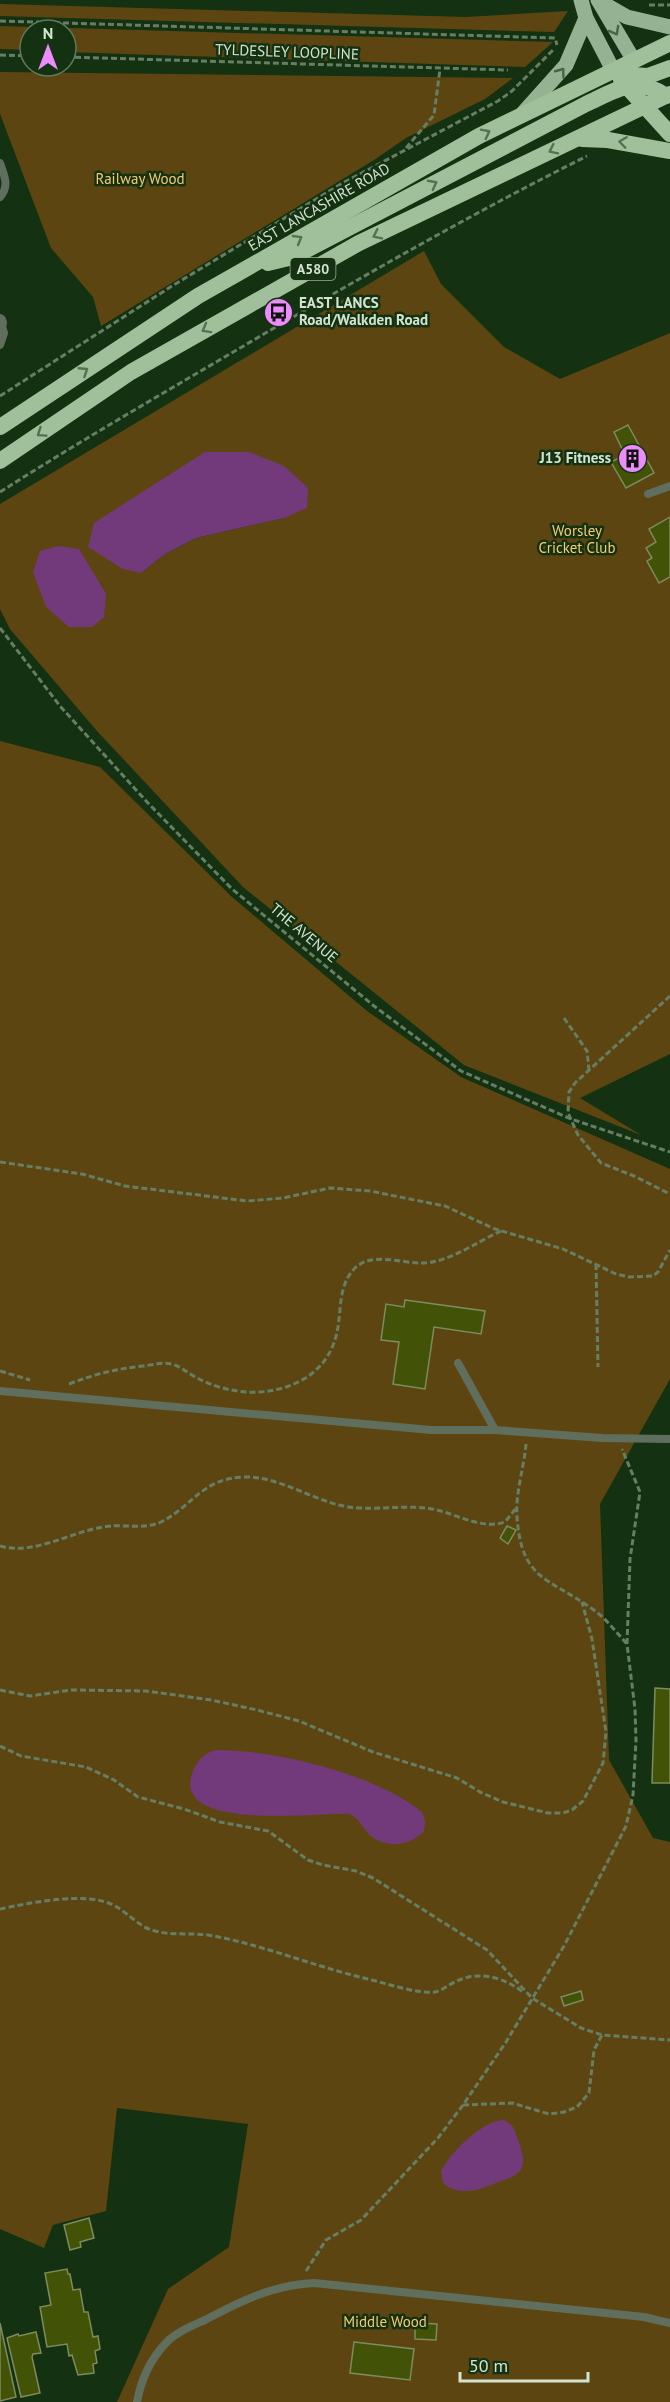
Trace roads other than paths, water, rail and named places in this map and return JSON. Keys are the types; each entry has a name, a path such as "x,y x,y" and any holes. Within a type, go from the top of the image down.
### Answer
{"highway":[{"name":"EAST LANCASHIRE ROAD","path":"0,427 198,296 479,136 633,59 670,43"},
{"path":"633,59 669,97"},
{"path":"613,70 648,76 670,68"},
{"path":"613,70 644,108 670,134"},
{"path":"247,268 293,257 586,104 626,86 639,84 653,87 669,97"},
{"name":"A580","path":"0,461 131,372 338,255 576,139 669,97"},
{"path":"576,139 608,140 670,151"}],"main road":[{"path":"581,0 586,18 613,70"},
{"path":"598,0 638,21 670,27"},
{"path":"598,0 633,59"},
{"path":"521,115 555,80 566,64 586,18"}],"lane":[{"path":"0,163 6,190 0,197"},
{"path":"0,345 4,333 1,322"},
{"path":"648,494 670,486"},
{"path":"458,1363 495,1430"},
{"path":"0,1391 431,1430 495,1430 670,1439"},
{"path":"137,2402 140,2386 153,2359 167,2342 188,2328 253,2295 294,2284 314,2283 597,2312 644,2317 670,2323"}],"place":[{"name":"EAST LANCS Road/Walkden Road","path":"278,312"},
{"name":"J13 Fitness","path":"632,458"}],"park label":[{"name":"Railway Wood","path":"140,179"},
{"name":"Worsley Cricket Club","path":"577,540"},
{"name":"Middle Wood","path":"385,2322"}]}
